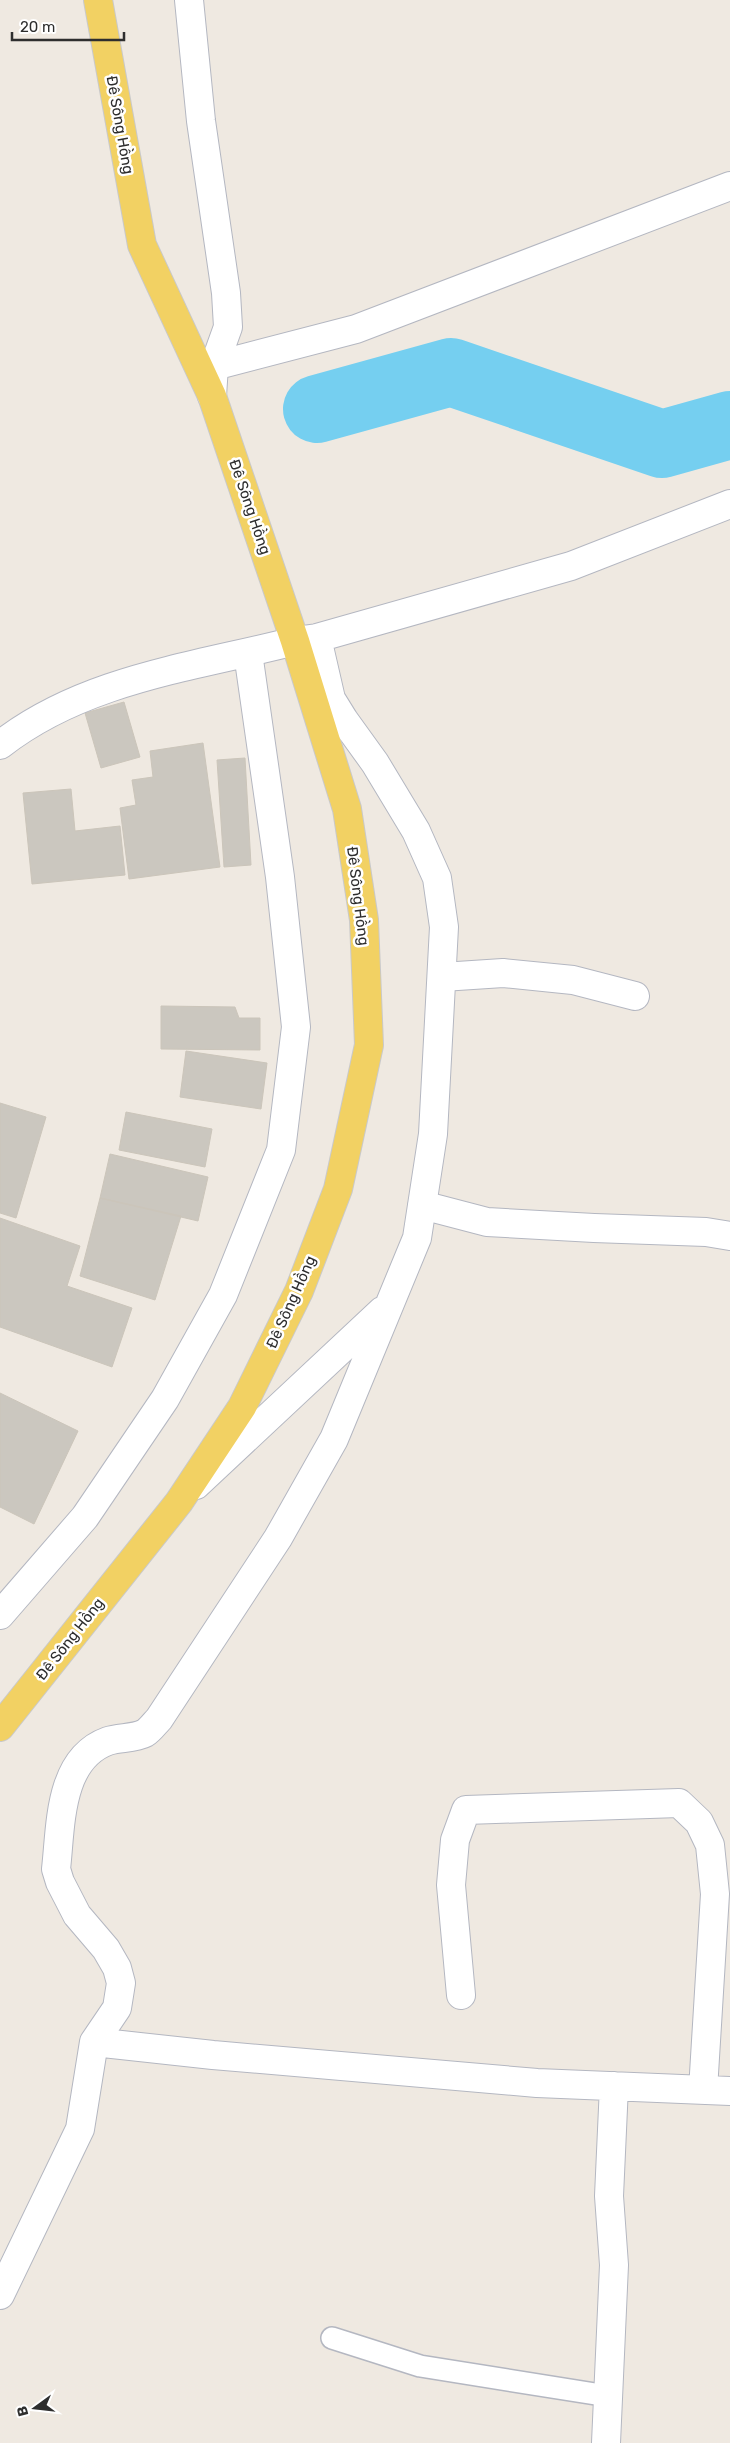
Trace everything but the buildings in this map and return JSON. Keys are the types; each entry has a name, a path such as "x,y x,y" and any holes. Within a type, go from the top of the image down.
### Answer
{"main road":[{"name":"Đê Sông Hồng","path":"0,1727 179,1502 242,1406 299,1290 338,1189 369,1045 364,920 347,808 306,640 212,396 142,245 98,0"}],"street":[{"path":"189,0 201,121 226,293 228,326 214,366 212,396"},
{"path":"214,366 356,330 730,186"},
{"path":"0,745 17,732 54,710 84,696 156,674 306,640 570,566 730,504"},
{"path":"0,2294 80,2129 94,2042 117,2008 121,1983 117,1968 106,1950 77,1915 56,1870 69,1782 76,1766 87,1753 107,1742 146,1733 177,1694 278,1538 334,1439 417,1238 433,1134 442,977 444,927 437,878 416,831 375,763 331,699 306,640"},
{"path":"0,1614 85,1517 165,1399 223,1295 281,1150 296,1027 280,878 248,653"},
{"path":"442,977 512,974 573,980 634,996"},
{"path":"422,1205 487,1222 706,1232 730,1236"},
{"path":"179,1502 388,1306"},
{"path":"461,1995 451,1885 455,1840 466,1810 679,1803 699,1822 710,1845 715,1894 703,2090"},
{"path":"94,2042 213,2055 527,2082 730,2092"},
{"path":"606,2443 614,2265 608,2196 614,2086"}],"lane":[{"path":"332,2338 420,2366 608,2396"}],"waterway":[{"path":"317,409 451,372 662,444 730,425"}]}
